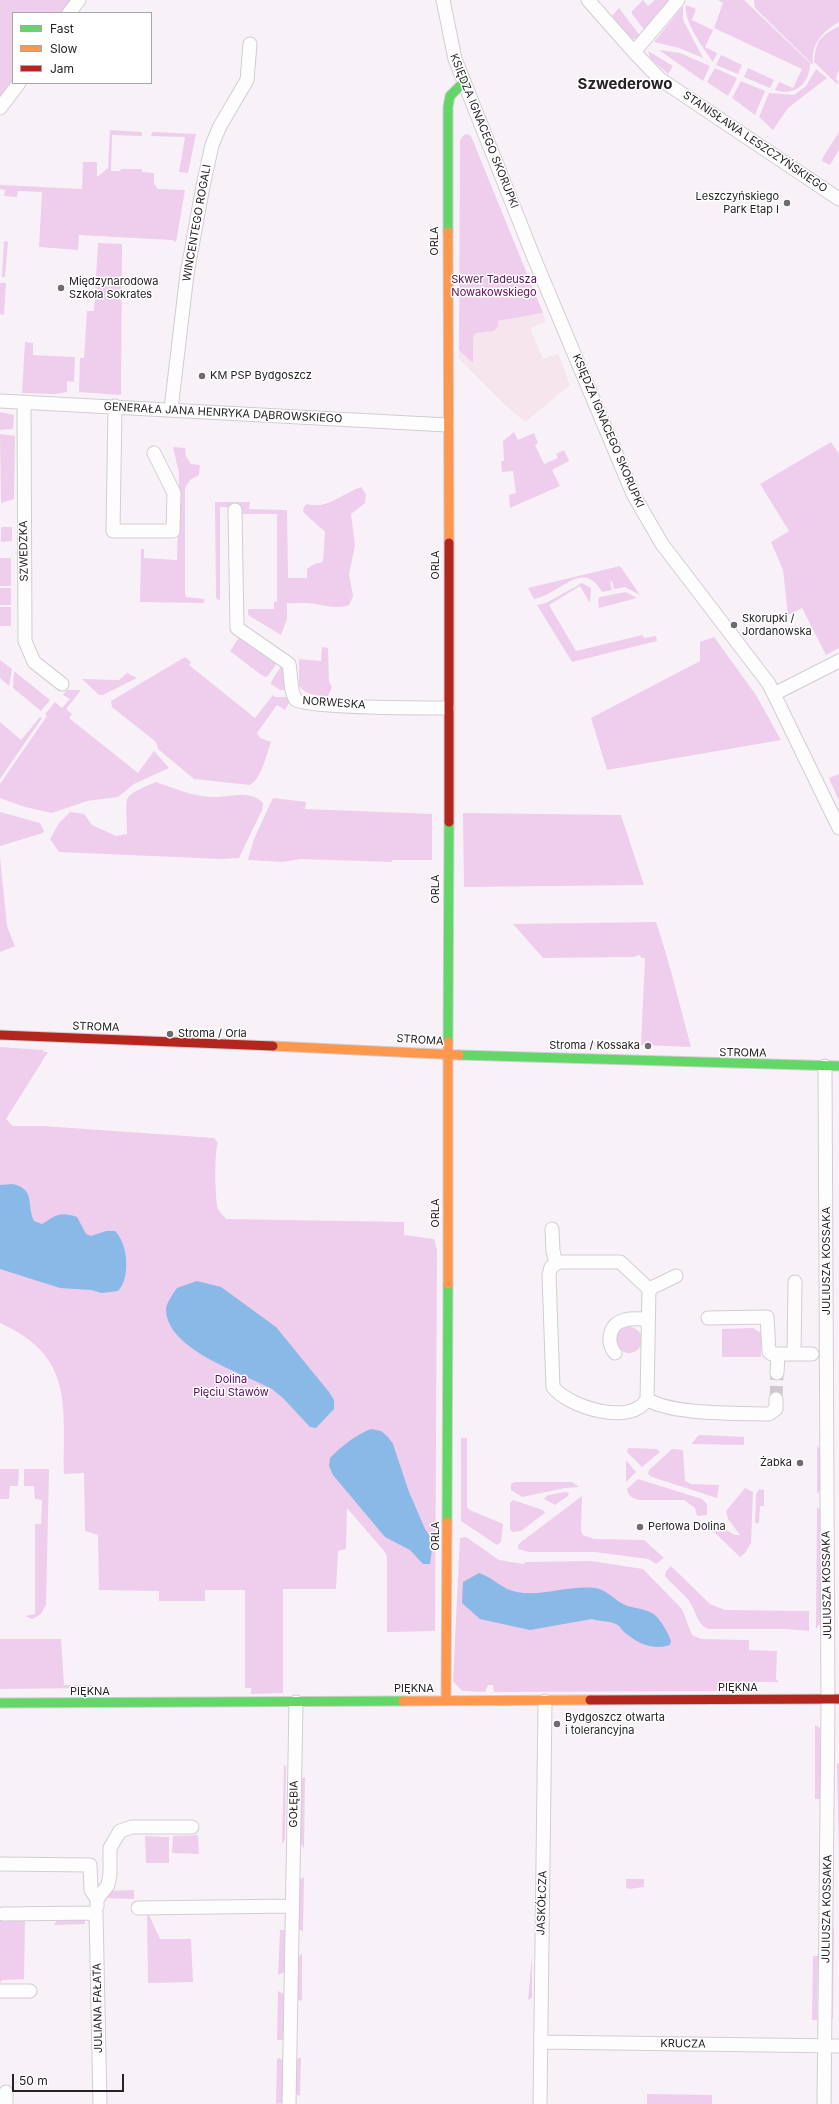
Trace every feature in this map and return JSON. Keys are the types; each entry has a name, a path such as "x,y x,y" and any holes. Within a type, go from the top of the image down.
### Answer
{"street":[{"path":"70,12 79,0"},
{"name":"KSIĘDZA IGNACEGO SKORUPKI","path":"443,0 448,36 464,82 534,258 633,494 662,544 743,648 774,694 839,828"},
{"name":"STANISŁAWA LESZCZYŃSKIEGO","path":"588,0 634,52 656,74 671,86 839,199"},
{"path":"634,52 678,0"},
{"name":"WINCENTEGO ROGALI","path":"170,409 187,274 204,180 216,134 247,80 250,44"},
{"name":"ORLA","path":"446,1701 448,1424 448,107 450,96 464,82"},
{"path":"0,108 18,84"},
{"name":"GENERAŁA JANA HENRYKA DĄBROWSKIEGO","path":"0,401 116,406 447,425"},
{"name":"SZWEDZKA","path":"24,402 25,641 34,662 62,684"},
{"path":"116,406 113,531 173,531 174,493 154,454"},
{"name":"NORWESKA","path":"235,510 237,628 289,664 294,695 300,702 331,705 448,708"},
{"path":"774,694 839,661"},
{"name":"STROMA","path":"0,1035 670,1063 839,1066"},
{"name":"JULIUSZA KOSSAKA","path":"824,2104 824,2046 833,1864 834,1699 825,1066"},
{"path":"552,1229 552,1251 556,1263"},
{"path":"620,1262 649,1289 647,1399 643,1405 632,1412 597,1412 558,1392 553,1387 550,1275 551,1267 556,1263 620,1262"},
{"path":"649,1289 676,1276"},
{"path":"794,1354 795,1282"},
{"path":"708,1318 767,1317 768,1348 772,1354 812,1354"},
{"path":"615,1353 609,1340 615,1325 624,1320 648,1319"},
{"path":"776,1373 778,1354"},
{"path":"647,1399 656,1404 702,1412 769,1414 776,1409 776,1399"},
{"name":"PIĘKNA","path":"0,1703 834,1699"},
{"name":"JASKÓŁCZA","path":"540,2104 545,1701"},
{"name":"GOŁĘBIA","path":"289,2104 296,1702"},
{"path":"97,1899 108,1885 110,1874 110,1848 120,1831 132,1827 192,1827"},
{"name":"JULIANA FAŁATA","path":"0,1864 90,1865 91,1890 97,1899 96,1913 100,2104"},
{"path":"138,1908 292,1906"},
{"path":"3,1914 96,1913"},
{"path":"0,1991 30,1991"},
{"name":"KRUCZA","path":"541,2042 839,2046"}],"shaded area":[{"path":"543,313 546,322 530,328 543,359 558,353 570,385 525,422 506,406 459,359 459,328"}],"green space":[{"path":"0,0 79,0 70,12 12,12 12,84 0,108"},
{"path":"643,0 648,6 655,0 673,0 645,31 632,14 632,11"},
{"path":"718,0 744,0 810,63 807,77 800,87 789,92 775,90 779,82 793,88 802,69 714,28 723,3"},
{"path":"754,0 839,0 839,22 828,29 819,39 814,50 813,65 755,8"},
{"path":"686,5 696,9 692,20 713,30 705,47 717,53 713,62 691,27 686,12"},
{"path":"683,6 683,20 703,58 679,48 654,42"},
{"path":"619,8 641,37 632,39 612,16"},
{"path":"839,26 839,68 836,79 838,81 837,84 814,62 816,48 820,40 827,33"},
{"path":"659,50 680,53 710,66 703,81"},
{"path":"648,51 673,66 668,74 650,58"},
{"path":"721,55 742,65 738,74 716,65"},
{"path":"715,68 737,78 728,96 707,82"},
{"path":"748,68 774,80 770,88 744,77"},
{"path":"816,69 827,78 788,108 773,130 759,117 769,93 794,95 806,86"},
{"path":"741,81 765,91 755,115 732,98"},
{"path":"110,130 142,132 142,136 112,135 111,171 120,171 121,169 142,169 142,172 154,173 154,184 158,189 185,190 176,242 172,240 79,235 78,250 39,247 42,192 18,191 17,197 4,196 5,190 0,189 0,185 82,189 83,162 97,162 97,177 108,168"},
{"path":"152,132 196,134 188,173 179,172 185,137 151,136"},
{"path":"839,132 839,150 830,165 822,161 823,157"},
{"name":"Skwer Tadeusza Nowakowskiego","path":"467,134 471,136 543,313 498,321 498,326 494,331 475,333 473,338 473,363 459,350 460,140"},
{"path":"4,241 8,242 5,277 2,277"},
{"path":"98,243 122,244 121,395 79,392 80,358 84,358 87,311 94,311"},
{"path":"0,283 6,283 4,315 0,314"},
{"path":"25,342 33,343 33,355 75,357 74,382 67,381 67,392 55,394 22,393"},
{"path":"0,412 14,415 13,429 0,430"},
{"path":"514,432 518,440 534,433 538,443 535,445 544,464 558,458 556,454 564,450 569,461 552,470 560,486 510,508 509,495 516,493 513,471 502,472 501,461 504,461 503,441"},
{"path":"0,434 15,436 14,499 1,503"},
{"path":"831,442 839,454 839,648 826,655 802,608 788,615 783,570 771,542 789,531 760,484"},
{"path":"173,447 185,448 186,456 191,464 200,465 199,475 190,480 185,488 185,593 186,597 204,599 204,603 140,602 141,549 144,549 144,558 177,560 179,473"},
{"path":"361,487 366,494 365,503 351,514 355,546 349,574 353,596 349,605 337,607 308,603 287,603 287,619 281,635 248,615 248,609 274,609 274,602 277,601 277,514 243,514 242,508 220,507 220,601 216,598 215,502 250,502 249,509 287,510 288,578 307,578 307,569 314,564 323,562 325,532 303,512 304,507 307,504 321,505 328,503"},
{"path":"1,527 12,527 12,541 1,542"},
{"path":"0,558 11,558 11,586 0,586"},
{"path":"620,566 640,595 625,587 614,589 612,581 610,582 612,590 602,592 595,582 587,578 579,578 571,581 544,596 534,599 528,588"},
{"path":"582,583 591,588 590,603 580,586 549,605 576,651 642,635 644,638 656,636 657,641 572,662 537,605 546,603"},
{"path":"0,588 11,588 11,605 0,605"},
{"path":"626,592 637,598 599,608 598,600 600,597"},
{"path":"0,607 11,607 11,626 0,626"},
{"path":"240,636 278,661 268,676 265,677 260,674 230,651"},
{"path":"714,637 756,695 781,740 607,770 591,718 700,661 700,642"},
{"path":"322,647 328,648 329,682 332,687 328,696 306,692 299,686 299,659 321,661"},
{"path":"185,657 191,662 189,665 255,718 273,695 275,697 292,697 285,710 277,705 257,733 260,738 271,742 261,772 250,785 194,779 158,749 156,742 112,707 111,701"},
{"path":"0,660 12,669 9,686 0,678"},
{"path":"282,665 286,690 280,690 271,684"},
{"path":"14,671 50,700 41,711 13,688"},
{"path":"127,673 137,678 103,695 99,695 82,679 119,680"},
{"path":"67,690 81,690 66,709 72,714 69,718 138,773 154,751 169,768 134,784 118,797 87,801 52,813 25,807 0,798 0,784 47,716 45,714 55,702 62,708 70,699 63,695"},
{"path":"40,717 42,718 0,779 0,722 21,740"},
{"path":"839,774 839,801 829,778"},
{"path":"156,782 196,795 217,797 245,795 257,798 263,803 262,810 239,858 221,859 59,852 50,839 59,823 70,812 84,814 92,825 116,836 127,834 127,800 130,795"},
{"path":"273,798 306,802 305,809 432,814 432,860 392,860 392,862 300,859 283,862 248,860 254,839"},
{"path":"0,812 40,823 44,831 43,833 0,846"},
{"path":"463,813 621,815 644,885 464,887"},
{"path":"0,857 7,926 15,946 0,952"},
{"path":"656,922 691,1047 641,1045 645,958 641,958 640,955 633,957 543,958 513,924"},
{"name":"Dolina Pięciu Stawów","path":"0,1047 44,1050 43,1052 48,1052 6,1119 13,1126 43,1126 214,1138 218,1143 215,1165 217,1204 218,1209 226,1219 404,1222 404,1235 434,1239 437,1250 435,1631 387,1632 387,1557 385,1552 347,1508 346,1549 338,1551 336,1589 283,1589 283,1693 251,1694 251,1688 245,1688 245,1590 205,1590 205,1601 159,1601 159,1591 99,1590 98,1535 85,1531 84,1473 64,1474 63,1405 59,1385 53,1367 41,1351 24,1336 0,1323"},
{"path":"629,1327 638,1331 642,1340 638,1349 629,1353 620,1349 616,1340 620,1331"},
{"path":"753,1328 761,1333 761,1357 722,1357 722,1329"},
{"path":"699,1435 744,1437 744,1445 691,1444"},
{"path":"461,1438 467,1438 467,1507 470,1510 503,1524 501,1542 497,1545 461,1521"},
{"path":"817,1445 821,1452 821,1489 817,1494"},
{"path":"628,1448 657,1449 660,1452 642,1467 627,1452"},
{"path":"672,1449 683,1450 685,1481 691,1484 719,1485 717,1498 652,1477 648,1474 649,1470"},
{"path":"626,1460 636,1472 626,1482"},
{"path":"0,1469 19,1469 18,1486 10,1486 9,1499 0,1499"},
{"path":"24,1469 49,1469 46,1605 40,1615 32,1619 25,1616 35,1614 35,1524 41,1524 42,1500 35,1499 34,1486 24,1486"},
{"path":"638,1479 702,1499 707,1504 707,1515 697,1516 695,1508 684,1500 639,1500 632,1497 629,1495 627,1489"},
{"path":"515,1482 572,1482 579,1487 565,1488 522,1497 511,1490 511,1484"},
{"path":"745,1488 753,1492 751,1543 745,1553 740,1557 712,1530 711,1526 715,1524 735,1535 740,1535 728,1519 726,1511"},
{"path":"759,1489 764,1490 764,1506 760,1506 759,1523 755,1523 756,1494"},
{"path":"565,1492 569,1493 568,1496 555,1505 544,1499 548,1495"},
{"path":"582,1496 581,1531 583,1535 594,1539 644,1540 664,1558 656,1564 648,1559 594,1552 529,1552 518,1549 518,1545 521,1542"},
{"path":"513,1500 543,1510 545,1513 521,1531 512,1532 510,1529 510,1503"},
{"path":"817,1507 821,1510 821,1622 816,1629"},
{"path":"466,1537 499,1560 524,1564 525,1562 591,1561 643,1569 682,1609 692,1635 701,1639 749,1640 749,1650 777,1651 776,1679 779,1682 750,1682 757,1691 494,1692 493,1685 488,1685 485,1692 462,1691 453,1681 460,1538"},
{"path":"671,1566 710,1604 725,1610 809,1611 809,1631 785,1629 709,1629 702,1625 688,1600 665,1576 666,1571"},
{"path":"0,1639 61,1639 64,1685 92,1685 89,1688 0,1689"},
{"path":"815,1725 820,1728 820,1799 815,1799"},
{"path":"839,1763 839,1856 837,1764"},
{"path":"284,1764 286,1767 285,1839 282,1844"},
{"path":"305,1777 304,1849 298,1838 299,1779"},
{"path":"198,1835 199,1854 172,1853 173,1836"},
{"path":"145,1836 169,1837 169,1863 146,1863"},
{"path":"304,1877 303,1932 297,1927 298,1881"},
{"path":"626,1879 644,1879 644,1887 629,1889 626,1887"},
{"path":"134,1890 134,1899 104,1898 108,1891"},
{"path":"149,1915 160,1939 191,1939 193,1982 148,1983 147,1916"},
{"path":"85,1917 85,1924 54,1925 58,1918"},
{"path":"0,1919 25,1919 24,1979 2,1980 0,1983"},
{"path":"832,1929 834,1929 833,2019 830,2017"},
{"path":"280,1930 285,1930 284,1972 278,1975"},
{"path":"302,1954 302,2001 296,1999 297,1958"},
{"path":"532,1955 532,1998 528,2000"},
{"path":"813,1956 818,1956 817,2020 812,2020"},
{"path":"278,1991 284,1994 283,2040 277,2040"},
{"path":"301,2057 300,2096 294,2093 295,2060"},
{"path":"279,2058 283,2061 282,2103 276,2104 277,2059"},
{"path":"647,2094 712,2095 712,2104 647,2104"}],"water":[{"path":"13,1184 25,1190 28,1194 34,1221 42,1224 55,1216 66,1214 77,1217 86,1234 91,1236 106,1231 115,1231 123,1244 126,1261 125,1278 118,1291 102,1293 91,1290 60,1288 0,1269 0,1185"},
{"path":"197,1281 221,1287 276,1327 329,1392 334,1400 334,1409 316,1428 310,1427 283,1398 272,1389 208,1358 178,1337 169,1324 166,1309 167,1306 170,1298 177,1288"},
{"path":"371,1429 381,1431 393,1444 409,1492 425,1529 433,1541 430,1564 423,1564 410,1550 385,1537 333,1475 329,1466 330,1458 339,1449 365,1431"},
{"path":"479,1573 507,1589 517,1592 536,1593 575,1588 598,1588 623,1604 654,1614 667,1632 671,1641 670,1645 659,1647 648,1646 624,1632 616,1624 592,1619 530,1630 480,1619 462,1603 463,1582"}],"tunnel":[{"path":"776,1399 777,1373"}],"traffic: fast":[{"path":"448,232 448,107 450,96 464,82"},
{"path":"448,1042 449,822"},
{"path":"459,1055 839,1066"},
{"path":"447,1522 448,1284"},
{"path":"0,1703 403,1701"}],"traffic: slow":[{"path":"448,232 449,543"},
{"path":"448,1042 448,1284"},
{"path":"273,1046 459,1055"},
{"path":"446,1701 447,1522"},
{"path":"403,1701 590,1700"}],"traffic: jam":[{"path":"449,543 449,822"},
{"path":"0,1035 273,1046"},
{"path":"590,1700 839,1699"}],"place":[{"name":"Leszczyńskiego Park Etap I","path":"787,203"},
{"name":"Międzynarodowa Szkoła Sokrates","path":"61,288"},
{"name":"KM PSP Bydgoszcz","path":"202,376"},
{"name":"Skorupki / Jordanowska","path":"734,625"},
{"name":"Stroma / Orla","path":"170,1034"},
{"name":"Stroma / Kossaka","path":"648,1046"},
{"name":"Żabka","path":"800,1463"},
{"name":"Perłowa Dolina","path":"640,1527"},
{"name":"Bydgoszcz otwarta i tolerancyjna","path":"557,1724"}],"district":[{"name":"Szwederowo","path":"625,84"}]}
